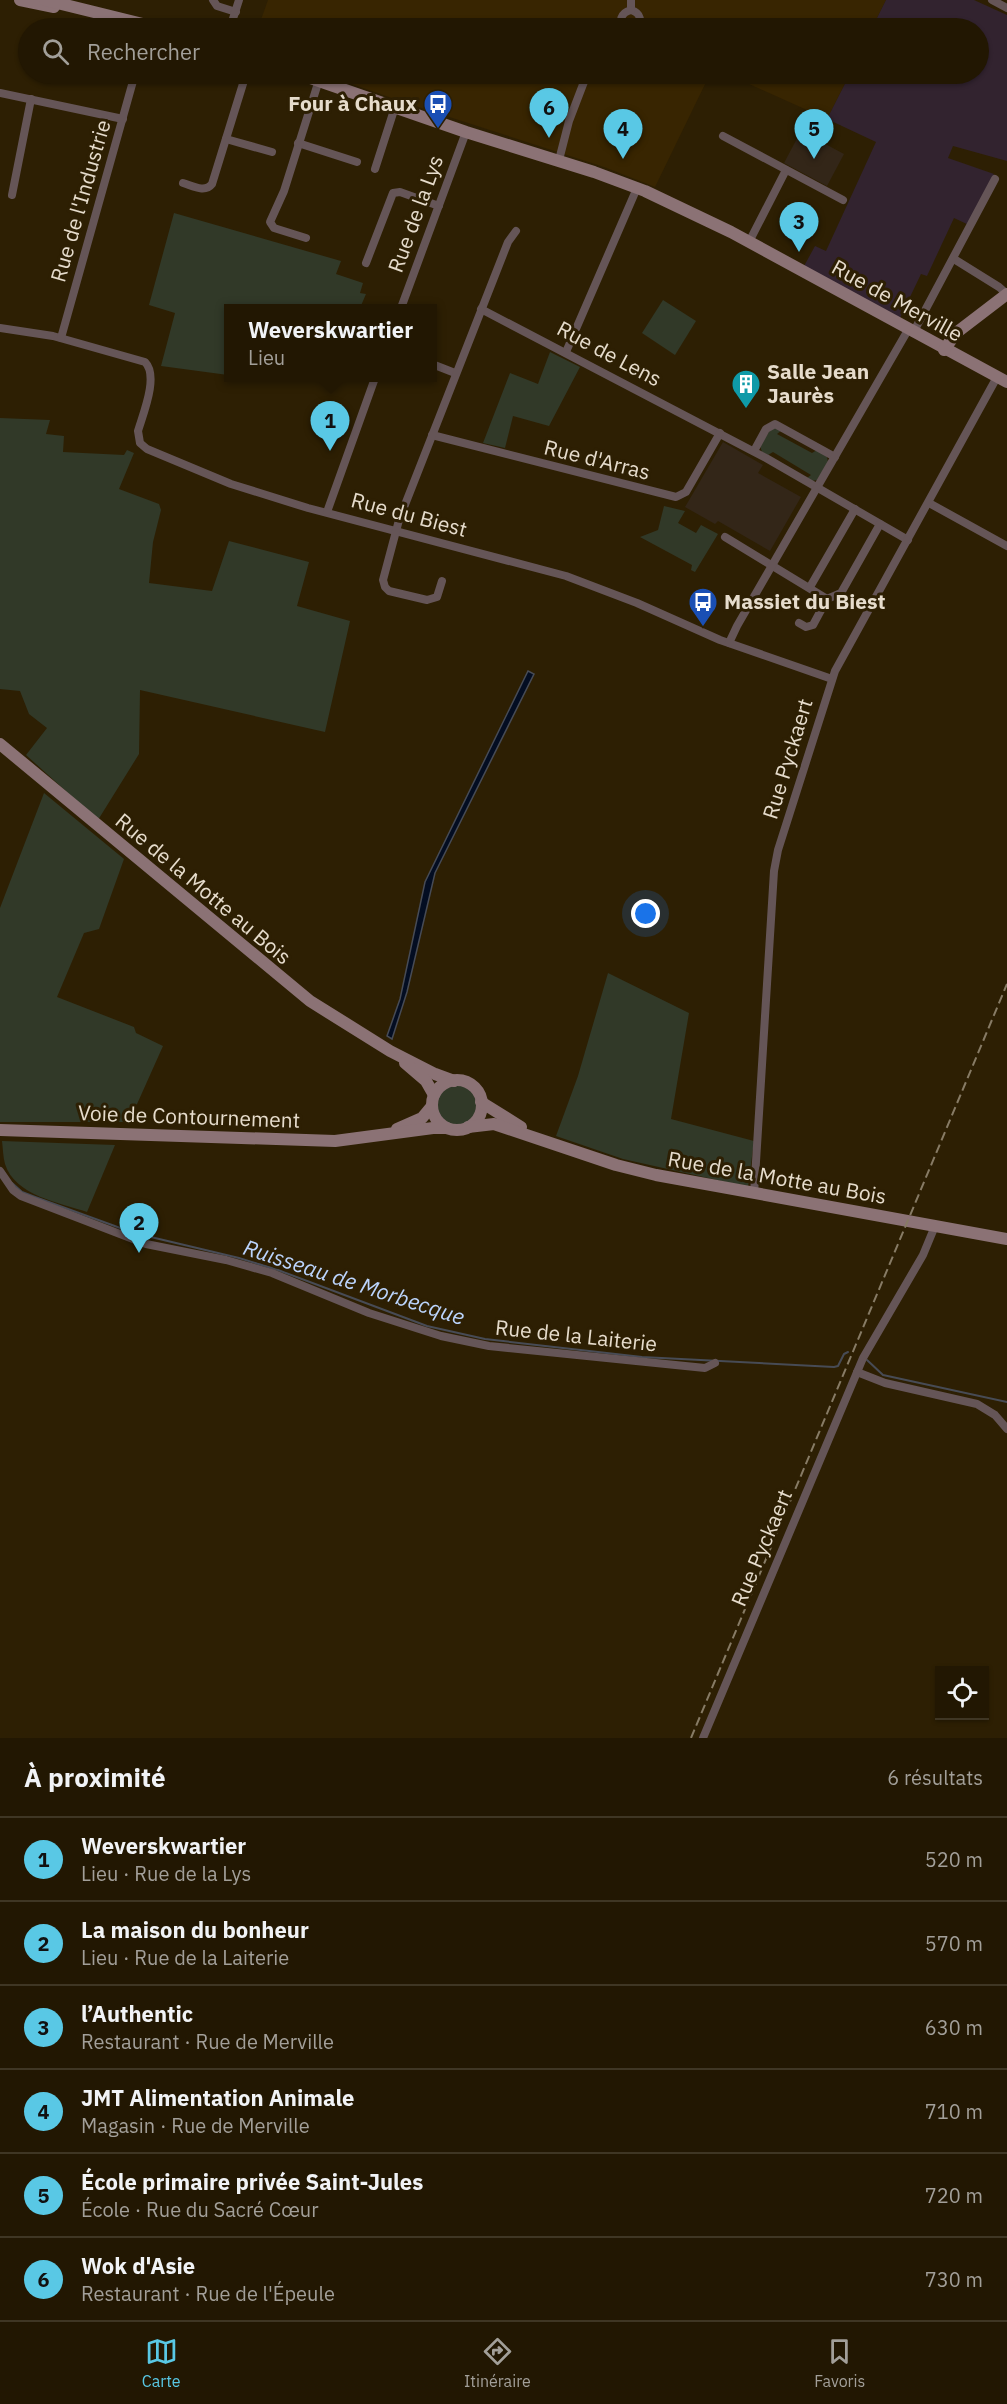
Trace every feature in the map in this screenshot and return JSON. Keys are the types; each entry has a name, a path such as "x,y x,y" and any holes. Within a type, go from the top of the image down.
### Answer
{"street":[{"path":"20,0 47,2 112,18"},
{"path":"213,0 217,6 236,12"},
{"path":"234,18 239,0"},
{"path":"622,18 630,10 631,0"},
{"path":"992,0 1007,8"},
{"path":"630,10 637,12 640,18"},
{"name":"Rue de l'Industrie","path":"61,338 132,84"},
{"path":"183,183 207,188 212,184 243,84"},
{"path":"306,238 274,228 270,224 284,191 318,84"},
{"name":"Rue de Merville","path":"330,84 466,132 559,160 637,188 749,242 1002,380"},
{"path":"559,160 583,84"},
{"path":"0,93 123,119"},
{"path":"12,195 31,99"},
{"path":"375,169 395,107"},
{"name":"Rue de la Lys","path":"402,304 466,132"},
{"path":"723,136 843,200"},
{"path":"226,139 272,152"},
{"path":"298,143 357,162"},
{"path":"749,242 786,170"},
{"path":"729,643 835,457 954,259 995,179"},
{"path":"566,352 637,188"},
{"path":"366,263 393,193 400,192 439,206"},
{"path":"442,581 437,597 430,600 389,591 385,587 384,578 396,530 455,373 508,242 516,231"},
{"path":"944,350 956,333 1007,294 999,286 954,259"},
{"name":"Rue de Lens","path":"481,309 754,451 908,540"},
{"path":"0,328 61,338"},
{"name":"Rue du Biest","path":"61,338 148,364 152,372 152,379 138,434 140,443 147,449 225,482 580,580 729,643 832,678"},
{"path":"437,366 455,373"},
{"name":"Rue Pyckaert","path":"754,1194 775,865 832,678 929,503 1002,380"},
{"path":"327,512 374,382"},
{"path":"754,451 768,427 775,424 835,457"},
{"name":"Rue d'Arras","path":"432,435 676,497 686,492 720,433"},
{"path":"929,503 1007,546"},
{"path":"810,587 855,509"},
{"path":"798,623 806,627 813,625 827,599 841,593 880,524"},
{"path":"725,537 827,599"},
{"name":"Rue de la Motte au Bois","path":"0,744 295,990 390,1051 440,1076 454,1080"},
{"name":"Rue de la Motte au Bois","path":"390,1051 426,1081 433,1101"},
{"path":"454,1080 471,1085 477,1091 481,1102 478,1117 468,1127 459,1130 436,1127 376,1136 425,1115 443,1084 454,1080"},
{"path":"433,1101 435,1118 447,1128"},
{"name":"Rue de la Motte au Bois","path":"481,1102 543,1139"},
{"name":"Rue de la Motte au Bois","path":"468,1127 494,1124 646,1173 1007,1239"},
{"name":"Voie de Contournement","path":"0,1130 304,1141 344,1141 376,1136"},
{"name":"Rue de la Laiterie","path":"0,1171 15,1192 29,1200 78,1216 140,1241 272,1273 376,1316 454,1339 499,1347 705,1368 715,1363"},
{"name":"Rue Pyckaert","path":"702,1738 867,1350 923,1255 935,1226"},
{"path":"857,1372 885,1383 977,1404 995,1415 1007,1429"}],"shaded area":[{"path":"268,0 886,0 877,18 262,18"},
{"path":"886,0 974,0 1007,15 1007,161 953,146 948,158 994,174 969,225 954,218 927,276 921,274 900,318 803,268 815,246 826,251 876,142 827,119 845,84 989,84 989,18 877,18"},
{"path":"352,84 705,84 655,187 604,167"},
{"path":"749,84 845,84 827,119"},
{"path":"801,131 844,154 827,186 784,163"},
{"path":"723,442 763,465 758,473 801,497 770,551 718,521 715,524 685,507"}],"green space":[{"path":"174,213 341,261 336,274 363,283 360,293 366,294 362,304 224,304 224,374 161,366 175,313 149,305"},
{"path":"663,300 696,321 675,355 642,333"},
{"path":"550,352 580,367 549,426 513,416 505,448 483,443 510,373 538,384"},
{"path":"0,418 50,420 46,434 64,436 63,452 124,455 127,450 134,453 119,489 159,504 161,510 153,542 149,583 212,591 229,541 309,562 297,606 350,621 325,732 140,690 139,754 98,820 26,755 47,728 29,714 20,691 0,689"},
{"path":"772,427 782,430 777,434 812,453 817,450 827,457 828,462 817,480 812,481 807,478 811,475 773,452 768,455 762,452 760,446"},
{"path":"664,506 685,511 678,523 696,533 701,525 718,534 695,572 691,570 692,565 640,537 658,530"},
{"path":"44,793 124,859 99,929 84,933 57,997 134,1027 136,1033 163,1046 129,1122 0,1122 0,908"},
{"path":"608,973 689,1013 671,1119 754,1141 748,1187 623,1159 556,1136 578,1076"},
{"path":"457,1085 465,1086 471,1091 476,1097 476,1113 471,1119 465,1124 457,1125 449,1124 443,1119 438,1113 437,1105 438,1097 443,1091 449,1086"},
{"path":"2,1141 115,1145 87,1212 40,1197 18,1184 10,1175 5,1164"}],"water":[{"path":"528,671 534,674 435,873 407,992 392,1039 387,1036 400,999 425,882"}],"waterway":[{"name":"Ruisseau de Morbecque","path":"12,1183 22,1192 134,1233 239,1258 278,1270 427,1326 485,1339 642,1357 834,1367 838,1366 844,1354 848,1352"},
{"name":"Ruisseau de Morbecque","path":"867,1360 883,1375 1007,1402"}],"railway":[{"path":"691,1738 1007,984"}],"place":[{"name":"Four à Chaux","path":"438,130"},
{"name":"Wok d'Asie","path":"549,138"},
{"name":"JMT Alimentation Animale","path":"623,159"},
{"name":"École primaire privée Saint-Jules","path":"814,159"},
{"name":"l’Authentic","path":"799,252"},
{"name":"Salle Jean Jaurès","path":"746,410"},
{"name":"Weverskwartier","path":"330,451"},
{"name":"Massiet du Biest","path":"703,628"},
{"name":"La maison du bonheur","path":"139,1253"}]}
